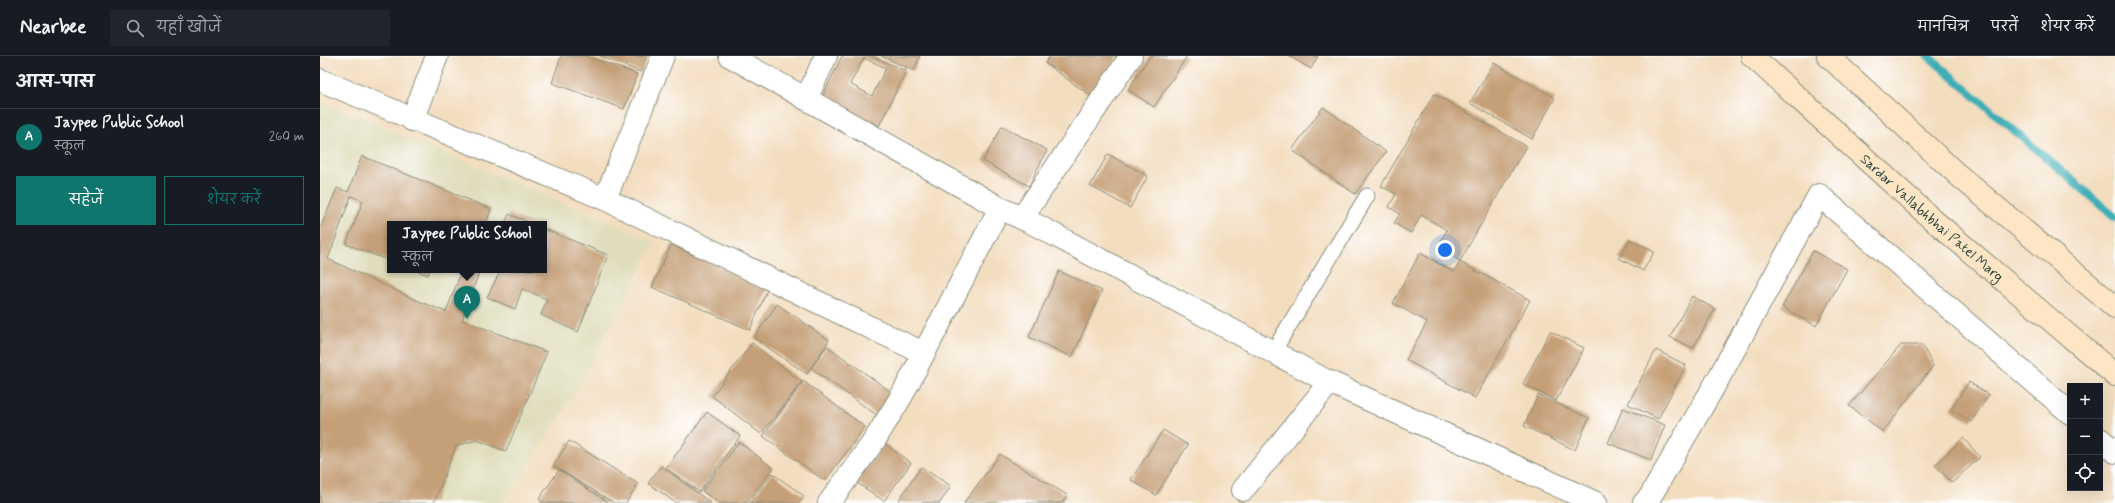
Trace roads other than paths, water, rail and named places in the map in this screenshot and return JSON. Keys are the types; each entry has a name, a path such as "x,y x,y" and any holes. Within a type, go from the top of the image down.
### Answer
{"street":[{"path":"412,120 437,56"},
{"path":"605,199 663,56"},
{"path":"730,56 1000,208 1022,218 1330,382 1596,503"},
{"path":"806,99 826,56"},
{"path":"1022,218 1131,56"},
{"name":"Sardar Vallabhbhai Patel Marg","path":"1752,56 1932,219 2115,375"},
{"path":"1828,56 1958,175 2115,307"},
{"path":"320,80 412,120 605,199 923,353"},
{"path":"1644,503 1650,497 1717,381 1819,195 2067,410"},
{"path":"829,503 878,435 902,397 923,353 1000,208"},
{"path":"1243,490 1330,382"},
{"path":"2103,442 2115,452"}],"lane":[{"path":"1273,352 1367,196"}],"waterway":[{"path":"1928,56 2115,217"}],"place":[{"name":"Jaypee Public School","path":"467,319"}]}
